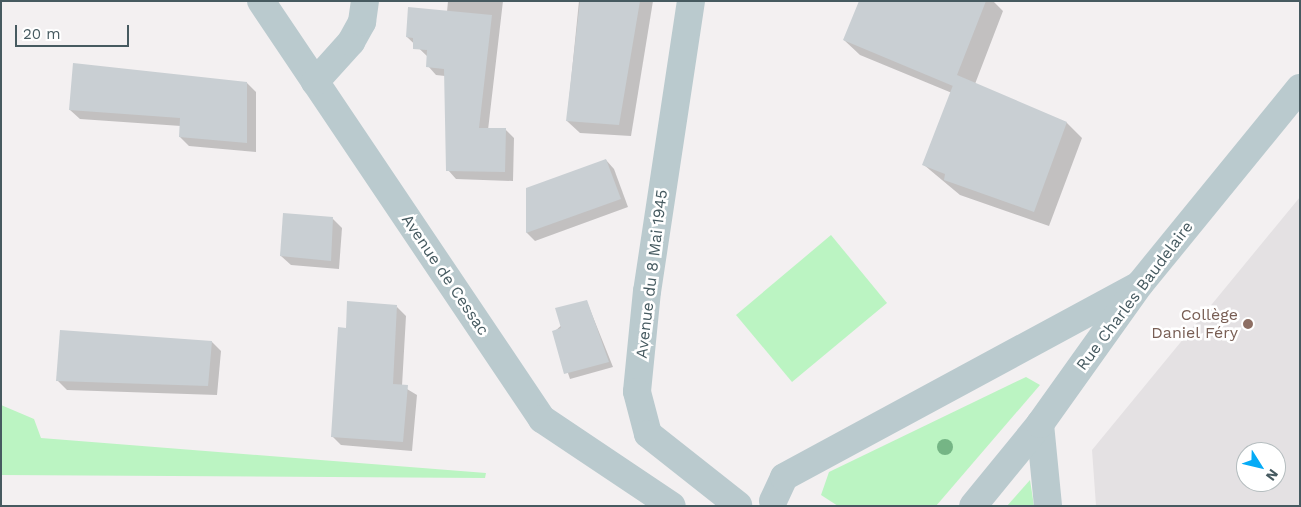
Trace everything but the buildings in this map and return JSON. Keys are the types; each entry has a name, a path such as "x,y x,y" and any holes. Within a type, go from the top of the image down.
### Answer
{"street":[{"name":"Avenue de Cessac","path":"261,1 542,419 672,506"},
{"path":"315,82 351,42 362,22 365,1"},
{"name":"Avenue du 8 Mai 1945","path":"691,1 647,291 637,392 648,434 737,505"},
{"name":"Rue Charles Baudelaire","path":"974,506 1040,424 1140,284 1300,88"},
{"path":"737,505 782,503 784,477 1140,284"},
{"path":"1040,424 1048,506"}],"shaded area":[{"name":"Collège Daniel Féry","path":"1300,197 1300,506 1096,506 1092,450"}],"green space":[{"path":"831,235 887,303 792,382 736,315"},
{"path":"1026,377 1040,385 936,506 838,506 821,495 829,472"},
{"path":"1,405 34,419 41,438 486,473 485,478 1,475"},
{"path":"1030,480 1034,506 1007,506"}],"place":[{"name":"Collège Daniel Féry","path":"1248,324"}]}
